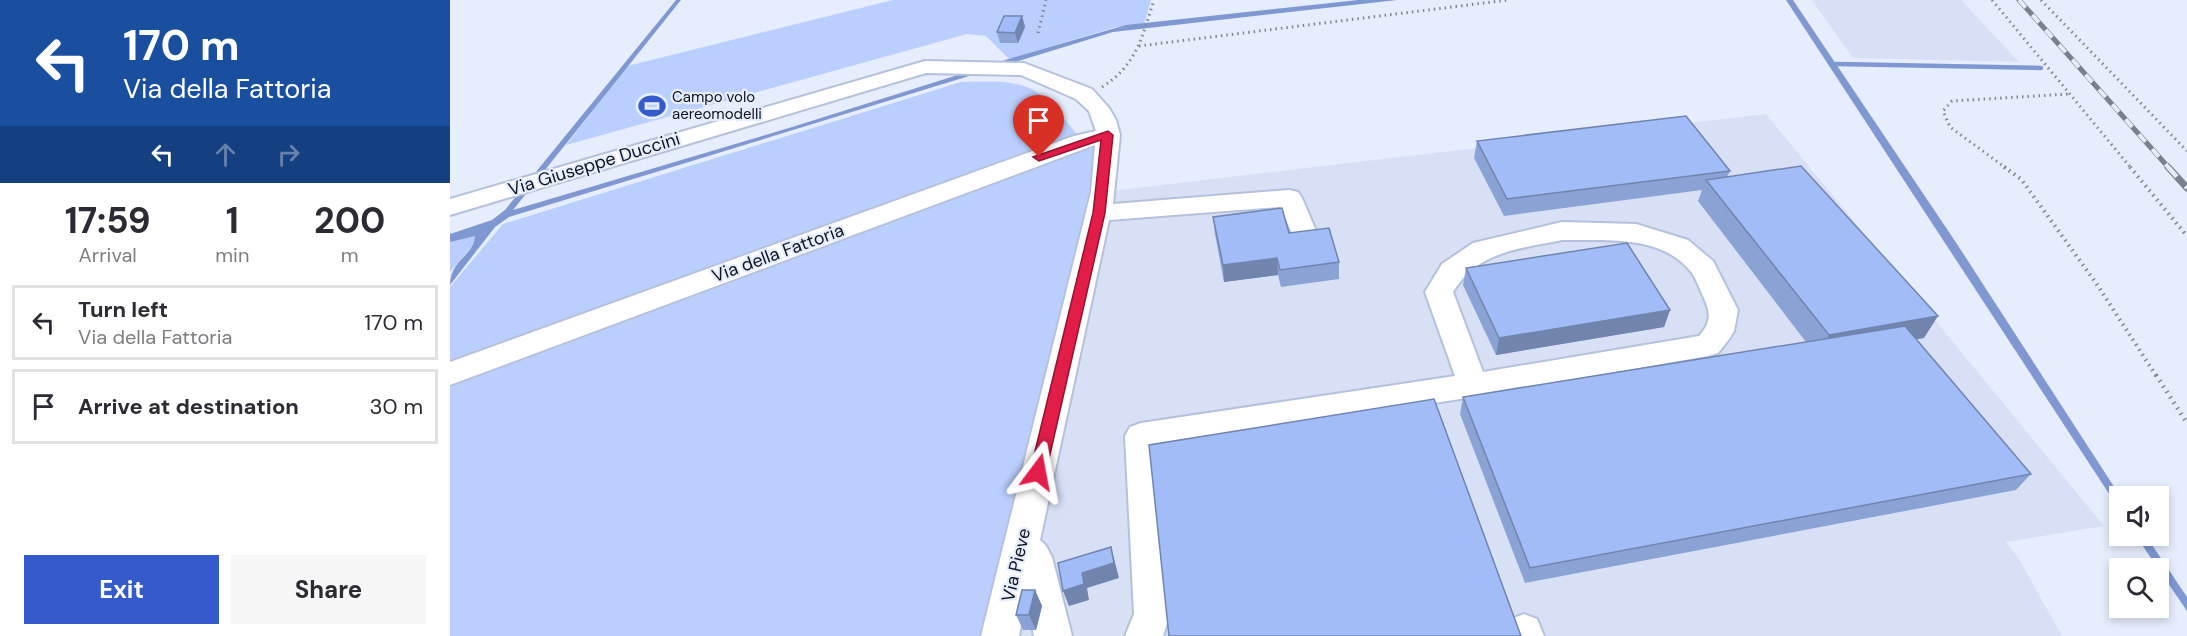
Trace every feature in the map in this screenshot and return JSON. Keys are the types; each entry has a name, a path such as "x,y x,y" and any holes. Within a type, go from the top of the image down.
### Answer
{"street":[{"name":"Via Giuseppe Duccini","path":"450,207 924,67 1024,69 1084,94"},
{"name":"Via Pieve","path":"1000,636 1099,213 1108,135 1105,120 1098,108 1084,94"},
{"name":"Via della Fattoria","path":"450,374 1082,141 1108,135"},
{"path":"1099,213 1289,198 1306,237"},
{"path":"1144,636 1152,614 1141,436 1473,385 1708,345 1720,331 1724,310 1702,268 1679,246 1636,233 1562,231 1482,249 1452,271 1439,292 1473,385"},
{"path":"1021,546 1034,557 1053,636"}],"path":[{"path":"1038,33 1046,0"},
{"path":"1084,94 1104,86 1126,71 1140,46 1154,0"},
{"path":"1140,46 1508,0"},
{"path":"1992,0 2187,236"},
{"path":"2041,0 2187,151"},
{"path":"2069,94 1952,101 1943,111 1950,127 2021,179 2096,283 2187,423"}],"shaded area":[{"path":"676,0 681,0 513,210 1126,25 1358,0 1397,0 1113,32 509,217 495,227 450,285 454,270 471,249 475,236 450,242 450,234 492,220 505,210"},
{"name":"Campo volo aereomodelli","path":"893,0 1151,0 1144,25 1116,27 1009,59 986,36 967,34 566,145 627,66"},
{"path":"1786,0 1793,0 1957,244 2114,486 2109,486 2109,494"},
{"path":"1812,0 1961,0 2019,62 1853,58"},
{"path":"961,82 1003,82 1024,86 1034,90 1048,101 1082,141 1108,135 1000,636 450,636 450,287 503,224"},
{"path":"1766,114 2104,526 2006,542 2019,559 2062,636 1000,636 1103,192"},
{"path":"475,236 475,243 450,272 450,242"},
{"path":"2143,546 2153,546 2161,558 2151,558"},
{"path":"2169,570 2187,597 2187,611 2169,585"}],"building":[{"path":"1004,16 1022,16 1015,33 997,32"},
{"path":"1686,116 1730,171 1507,199 1477,141"},
{"path":"1801,166 1938,316 1829,335 1706,180"},
{"path":"1282,208 1289,233 1329,228 1339,262 1280,270 1277,258 1223,265 1213,217"},
{"path":"1627,243 1670,310 1499,338 1466,268"},
{"path":"1905,326 2031,474 1530,568 1463,397"},
{"path":"1434,399 1521,636 1169,636 1149,445"},
{"path":"1111,547 1114,563 1082,573 1084,584 1063,591 1058,563"},
{"path":"1022,590 1035,590 1029,615 1016,615"}],"waterway":[{"path":"1836,64 2041,68"}],"railway":[{"path":"2019,0 2169,168"},
{"path":"2168,167 2187,188"}],"place":[{"name":"Campo volo aereomodelli","path":"652,106"}],"route":[{"path":"1038,472 1099,213 1108,135 1082,141 1039,157"}]}
